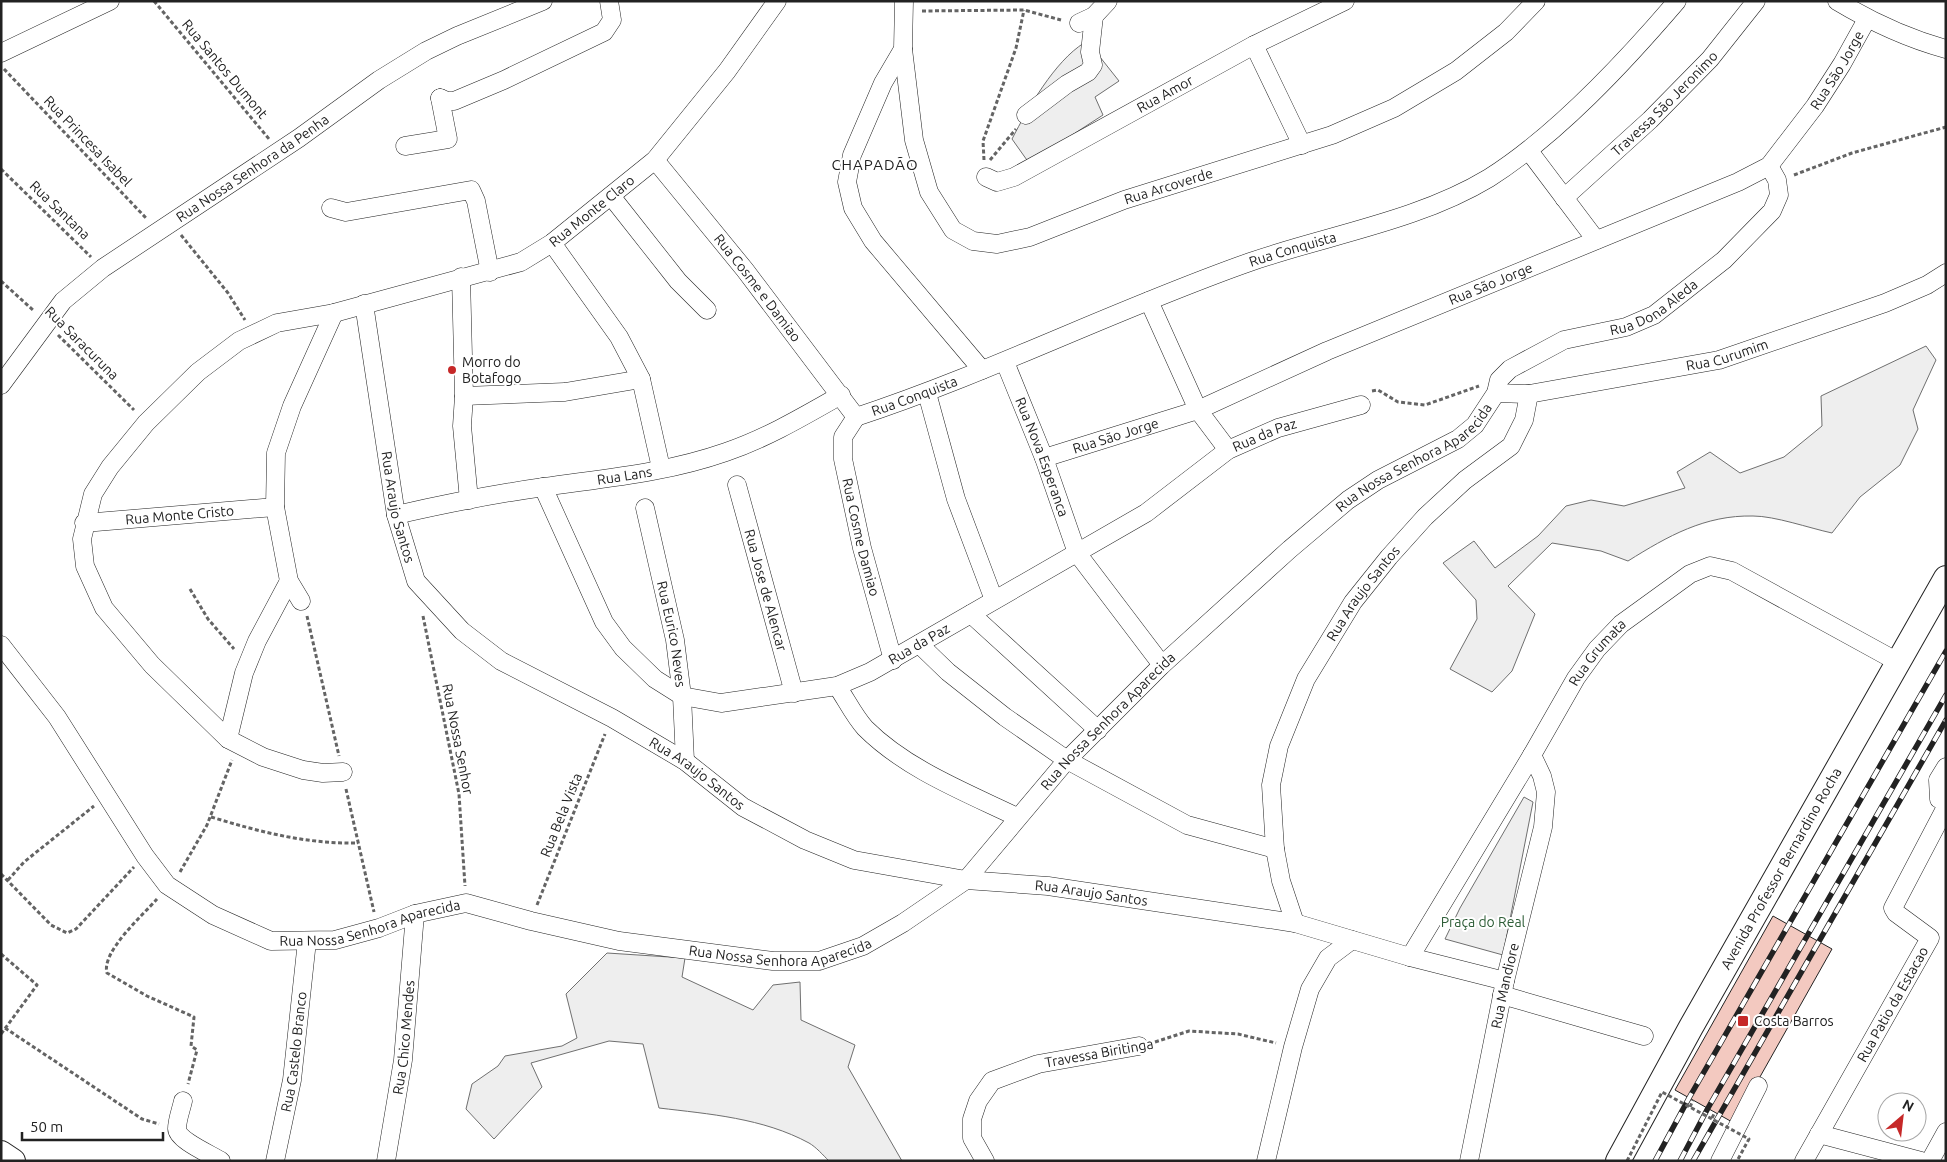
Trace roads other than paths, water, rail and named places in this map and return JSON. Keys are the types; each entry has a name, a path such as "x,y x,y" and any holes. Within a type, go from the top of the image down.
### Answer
{"main road":[{"name":"Avenida Professor Bernardino Rocha","path":"1618,1161 1691,1026 1946,578"},
{"path":"1,1153 13,1161"}],"street":[{"path":"1,53 110,1"},
{"name":"Rua Nossa Senhora da Penha","path":"1,385 63,301 103,268 278,151 379,80 426,51 457,36 543,1"},
{"path":"405,146 448,138 440,98 454,101 504,80 604,32 612,20 609,1"},
{"name":"Rua Monte Claro","path":"343,772 323,773 303,770 263,757 233,741 152,665 104,608 85,566 82,539 84,523 93,494 110,467 146,423 198,372 239,341 277,323 334,313 461,277 490,272 521,262 552,243 654,160 727,71 777,1"},
{"path":"1026,115 1067,84 1088,72 1094,65 1090,52 1086,19 1108,1"},
{"name":"Rua Amor","path":"986,177 997,182 1014,177 1254,46 1345,1"},
{"name":"Rua Arcoverde","path":"904,6 903,50 914,140 929,192 953,230 973,241 997,244 1030,237 1124,200 1332,135 1394,108 1456,71 1506,32 1536,1"},
{"name":"Rua Conquista","path":"856,418 927,393 1149,301 1250,262 1449,199 1487,179 1529,151 1617,66 1677,1"},
{"name":"Travessa Sāo Jeronimo","path":"1564,198 1650,120 1710,59 1756,1"},
{"path":"1836,1 1866,19 1912,40 1946,49"},
{"name":"Rua São Jorge","path":"1044,458 1198,410 1327,352 1596,240 1738,182 1773,173 1866,19"},
{"path":"1254,46 1302,145"},
{"path":"903,50 883,83 852,155 848,182 853,208 873,241 982,370"},
{"path":"1529,151 1596,240"},
{"name":"Rua Cosme e Damiao","path":"654,160 745,270 841,394 856,418"},
{"name":"Rua Dona Aleda","path":"1497,389 1499,380 1510,369 1564,340 1626,327 1654,316 1724,260 1762,225 1772,211 1779,195 1773,173"},
{"path":"331,208 346,212 471,190 476,201 490,272"},
{"path":"611,196 678,281 706,310"},
{"path":"552,243 619,338 641,379 661,468"},
{"name":"Rua Curumim","path":"1497,389 1528,394 1719,360 1885,304 1927,285 1946,273"},
{"path":"461,277 464,396 462,426 469,500"},
{"path":"1149,301 1198,410 1228,450"},
{"name":"Rua Araujo Santos","path":"364,304 396,515 416,581 462,631 501,661 612,718 685,761 743,807 805,840 854,860 966,880 1048,886 1295,923 1410,957 1644,1036"},
{"path":"301,601 289,581 275,507 276,453 292,406 334,313"},
{"name":"Rua Nova Esperanca","path":"1005,362 1044,458 1077,553 1162,665"},
{"path":"464,396 565,392 641,379"},
{"name":"Rua Nossa Senhora Aparecida","path":"1,645 57,717 144,856 167,884 213,915 271,942 335,940 379,928 415,914 466,903 530,921 629,942 774,961 820,961 863,946 895,928 966,880 1017,817 1067,760 1162,665 1290,549 1348,500 1378,480 1458,439 1475,425 1497,389"},
{"path":"927,393 956,499 994,600"},
{"name":"Rua Lans","path":"396,515 543,487 638,476 661,468 727,452 781,428 841,394"},
{"name":"Rua Araujo Santos","path":"1295,923 1281,881 1275,849 1271,785 1279,746 1306,679 1352,602 1389,557 1426,517 1465,480 1511,446 1524,420 1528,394"},
{"name":"Rua da Paz","path":"543,487 604,622 623,648 655,679 682,696 721,703 837,686 893,660 1146,513 1228,450 1278,428 1361,405"},
{"name":"Rua Cosme Damiao","path":"856,418 843,437 843,459 862,548 893,660"},
{"name":"Rua Jose de Alencar","path":"737,485 794,693"},
{"name":"Rua Monte Cristo","path":"84,523 275,507"},
{"name":"Rua Eurico Neves","path":"645,508 675,640 682,696 685,761"},
{"name":"Rua Grumata","path":"1410,957 1532,755 1576,678 1597,649 1621,624 1690,574 1710,566 1732,571 1898,662"},
{"path":"233,741 244,672 289,581"},
{"path":"971,614 1098,730"},
{"path":"919,644 948,672 976,695 1067,760 1187,825 1225,837 1275,849"},
{"path":"837,686 864,726 890,749 939,780 1017,817"},
{"name":"Rua Mandiore","path":"1469,1161 1504,988 1545,809 1546,792 1542,776 1532,755"},
{"path":"1946,767 1938,780 1939,799 1946,802"},
{"name":"Rua Patio da Estacao","path":"1804,1161 1930,938 1896,913 1893,908 1946,807"},
{"name":"Rua Chico Mendes","path":"386,1161 403,1060 415,914"},
{"path":"1266,1161 1293,1047 1310,989 1328,958 1352,940"},
{"name":"Rua Castelo Branco","path":"275,1161 292,1080 307,941"},
{"name":"Travessa Biritinga","path":"985,1161 972,1138 972,1119 978,1101 992,1080 1038,1064 1139,1046"},
{"path":"1720,1161 1758,1086"},
{"path":"183,1102 177,1128 183,1139 221,1161"},
{"path":"1930,1161 1946,1132"},
{"path":"1818,1134 1920,1161"}],"railway":[{"path":"1655,1161 1689,1098 1946,651"},
{"path":"1680,1161 1708,1108 1946,695"},
{"path":"1693,1161 1946,720"}],"place":[{"name":"Morro do Botafogo","path":"452,370"},
{"name":"Costa Barros","path":"1743,1021"}],"district":[{"name":"CHAPADÃO","path":"875,164"}],"park label":[{"name":"Praça do Real","path":"1483,922"}]}
